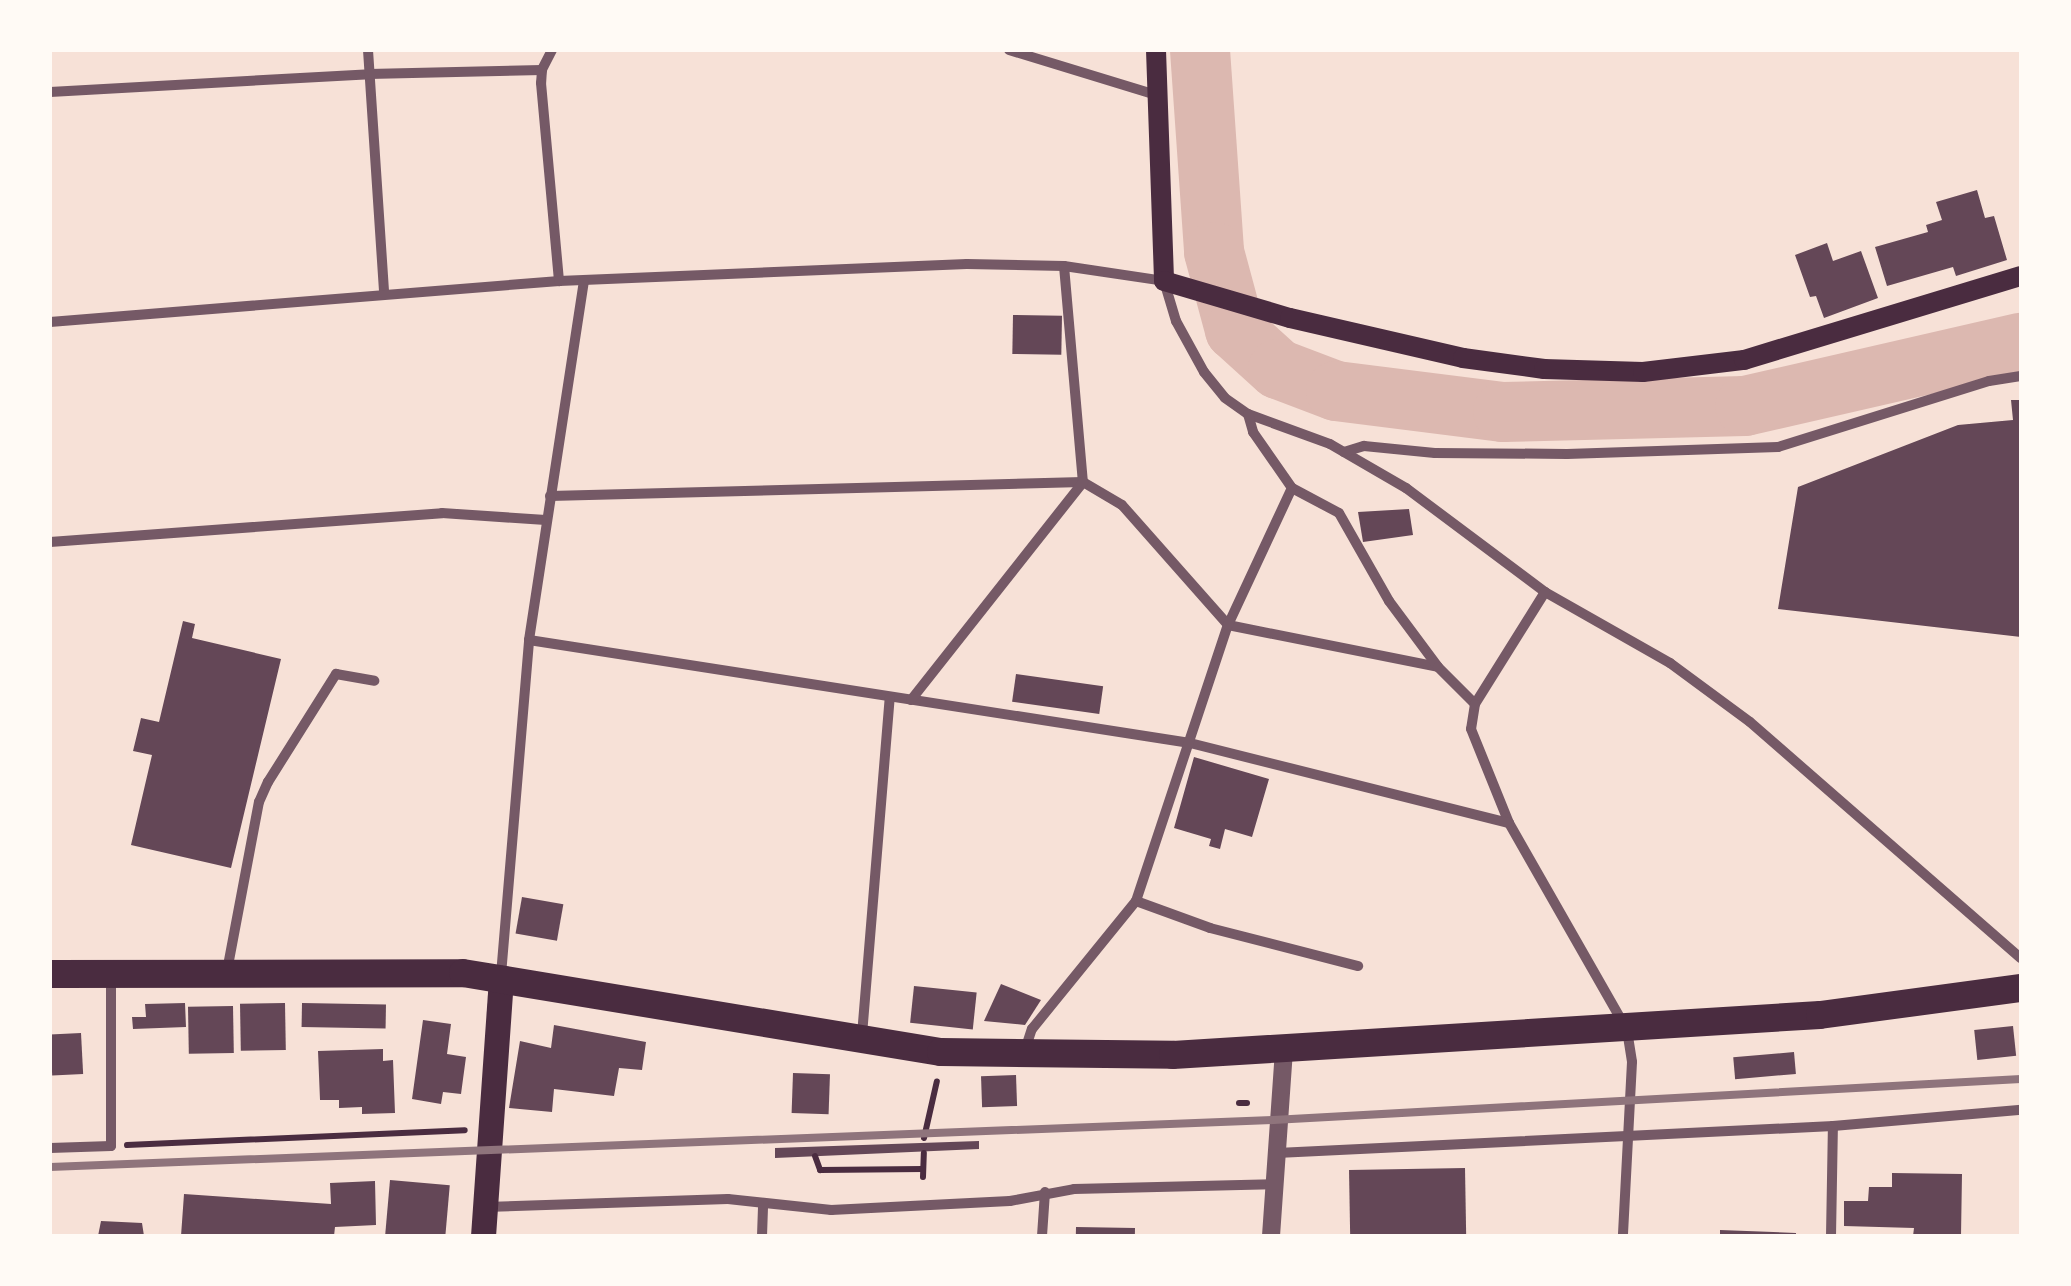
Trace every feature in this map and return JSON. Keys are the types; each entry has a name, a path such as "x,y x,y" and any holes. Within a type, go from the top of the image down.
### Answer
{"highway":[{"path":"50,974 430,971 501,978 861,1042 941,1052 1173,1056 1820,1015 2021,988"}],"main road":[{"path":"1156,50 1171,282 1290,318 1463,358 1544,369 1643,372 1744,360 2021,276"},
{"path":"483,1236 501,978"}],"street":[{"path":"368,50 384,294"},
{"path":"552,50 542,70 559,280"},
{"path":"1009,50 1156,94"},
{"path":"50,92 369,74 542,70"},
{"path":"50,322 559,280 967,264 1064,266 1171,282 1176,321 1204,372 1225,398 1248,414 1307,432 1344,452 1454,520 1545,592 1670,663 1750,722 2021,958"},
{"path":"912,700 1083,482 1064,266"},
{"path":"501,978 528,640 584,281"},
{"path":"1344,452 1364,446 1435,453 1568,454 1778,447 1989,382 2021,376"},
{"path":"1248,414 1253,432 1292,488 1339,513 1389,600 1438,667 1475,704"},
{"path":"550,496 1083,482 1122,505 1228,625 1438,667"},
{"path":"1024,1054 1032,1029 1136,901 1228,625 1292,488"},
{"path":"50,542 442,513 546,520"},
{"path":"1545,592 1475,704 1471,730 1509,823 1627,1030 1632,1062 1623,1236"},
{"path":"528,640 1190,743 1509,823"},
{"path":"226,972 259,802 268,782 336,674 374,681"},
{"path":"861,1042 890,698"},
{"path":"1136,901 1210,928 1358,966"},
{"path":"50,1148 111,1146 111,973"},
{"path":"1271,1236 1284,1050"},
{"path":"1277,1153 1833,1126 2021,1110"},
{"path":"1832,1236 1833,1126"},
{"path":"484,1207 728,1199 831,1210 1010,1200 1044,1192 1274,1184"},
{"path":"1042,1236 1044,1192"},
{"path":"762,1236 763,1203"}],"path":[{"path":"924,1138 939,1070"},
{"path":"111,1146 489,1129"},
{"path":"814,1156 820,1170 923,1173 924,1153"}],"building":[{"path":"1977,190 1985,218 1994,216 2007,260 1956,276 1953,267 1887,286 1875,247 1928,232 1926,225 1942,220 1936,202"},
{"path":"1827,243 1833,261 1861,251 1878,298 1824,318 1816,296 1810,297 1795,255"},
{"path":"1013,315 1062,316 1061,355 1012,354"},
{"path":"2011,400 2021,400 2021,637 1778,609 1798,487 1958,425 2013,420"},
{"path":"1409,509 1413,535 1363,542 1358,512"},
{"path":"183,621 195,624 192,638 281,659 231,868 131,845 152,755 133,751 141,718 159,722"},
{"path":"1016,674 1103,686 1099,714 1012,702"},
{"path":"1194,757 1269,779 1252,837 1225,829 1220,849 1209,846 1211,839 1174,828"},
{"path":"522,897 563,904 557,941 516,933"},
{"path":"1001,984 1041,1000 1025,1025 984,1021"},
{"path":"914,986 977,993 973,1029 910,1023"},
{"path":"185,1003 186,1027 133,1029 132,1017 146,1017 145,1004"},
{"path":"285,1003 286,1050 241,1051 240,1004"},
{"path":"302,1003 386,1004 386,1028 302,1027"},
{"path":"233,1006 234,1053 189,1054 188,1007"},
{"path":"423,1020 451,1024 447,1054 466,1057 461,1094 443,1092 441,1104 412,1099"},
{"path":"554,1025 646,1042 642,1070 619,1068 614,1096 554,1089 552,1112 509,1108 520,1041 551,1048"},
{"path":"2013,1026 2016,1056 1977,1060 1974,1030"},
{"path":"81,1033 83,1074 52,1076 50,1035"},
{"path":"383,1049 383,1061 393,1060 395,1113 362,1114 362,1107 339,1108 339,1100 320,1100 318,1051"},
{"path":"1794,1052 1796,1074 1735,1079 1733,1057"},
{"path":"793,1073 830,1074 829,1114 792,1113"},
{"path":"1016,1075 1017,1106 982,1107 981,1076"},
{"path":"979,1141 979,1149 775,1158 775,1148"},
{"path":"1465,1168 1466,1236 1350,1236 1349,1170"},
{"path":"1892,1173 1962,1174 1961,1236 1913,1236 1914,1228 1844,1226 1844,1201 1868,1201 1869,1187 1892,1187"},
{"path":"390,1180 450,1185 445,1236 385,1236"},
{"path":"375,1181 376,1225 335,1227 334,1236 181,1236 184,1194 331,1204 330,1183"},
{"path":"101,1221 142,1223 144,1236 98,1236"},
{"path":"1076,1227 1135,1228 1135,1236 1076,1236"},
{"path":"1720,1230 1796,1233 1796,1236 1720,1236"}],"waterway":[{"path":"1200,50 1214,252 1235,330 1278,369 1336,391 1503,412 1745,406 2021,343"}],"railway":[{"path":"50,1167 1273,1120 2021,1079"}]}
